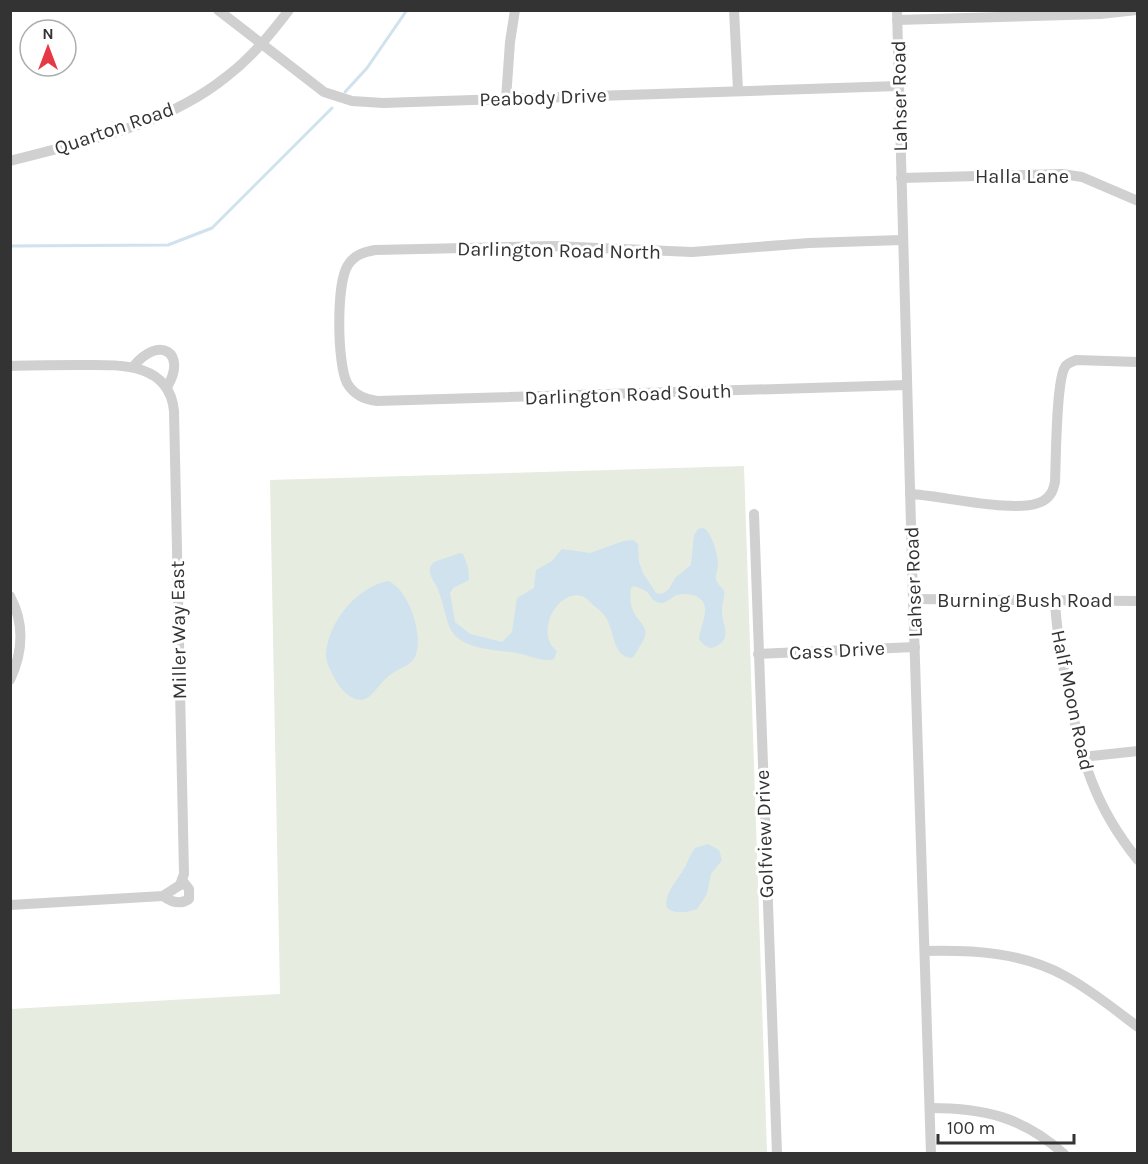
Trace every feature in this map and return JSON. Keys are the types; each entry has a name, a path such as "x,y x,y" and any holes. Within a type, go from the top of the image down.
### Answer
{"street":[{"name":"Peabody Drive","path":"218,10 324,92 352,101 383,103 898,86"},
{"name":"Quarton Road","path":"10,161 123,129 176,109 225,78 261,45 289,10"},
{"path":"506,99 515,10"},
{"path":"734,10 738,90"},
{"path":"897,15 1100,14 1137,10"},
{"name":"Lahser Road","path":"897,15 931,1154"},
{"name":"Halla Lane","path":"901,178 1062,174 1082,177 1137,201"},
{"name":"Darlington Road North","path":"352,390 344,376 341,359 341,280 352,260 367,252 392,249 553,246 692,252 809,243 902,240"},
{"path":"10,366 133,367 153,375 167,387 174,375 172,357 165,350 152,350 133,367"},
{"path":"910,494 1009,505 1042,502 1053,492 1055,482 1059,392 1064,368 1077,360 1137,362"},
{"name":"Darlington Road South","path":"352,390 363,398 386,402 907,385"},
{"name":"Miller Way East","path":"164,896 180,903 189,899 189,889 179,885 184,874 174,416 171,393 167,387"},
{"name":"Golfview Drive","path":"754,514 777,1154"},
{"path":"10,596 19,620 21,641 19,660 10,680"},
{"name":"Burning Bush Road","path":"913,599 1137,601"},
{"name":"Half Moon Road","path":"1055,600 1065,676 1082,757 1103,810 1137,860"},
{"name":"Cass Drive","path":"758,654 915,647"},
{"path":"1082,757 1137,751"},
{"path":"10,905 164,896 179,885"},
{"path":"925,951 993,953 1035,963 1066,976 1137,1027"},
{"path":"930,1108 962,1109 1006,1117 1039,1133 1064,1154"}],"shaded area":[{"path":"744,466 767,1153 11,1154 11,1009 280,994 270,480"}],"water":[{"path":"703,528 714,544 718,565 716,579 724,591 722,615 725,637 723,642 710,648 699,639 705,616 701,600 694,595 682,594 661,603 634,586 631,588 631,606 645,629 645,634 632,658 626,657 617,648 609,623 602,612 582,596 564,599 552,614 548,624 548,634 550,643 557,651 554,659 541,659 477,647 459,639 452,632 439,591 431,577 430,568 434,562 463,554 468,567 469,580 453,588 450,593 455,622 470,634 502,642 512,632 517,598 534,588 536,570 552,561 562,549 590,553 633,540 638,544 639,562 643,573 656,593 662,594 669,589 675,578 691,565 694,535 698,529"},
{"path":"388,581 402,593 413,614 418,648 413,660 387,677 371,695 366,699 355,699 341,688 330,670 326,657 328,642 338,618 355,598 366,590"},
{"path":"708,844 719,850 722,860 711,874 707,894 697,909 674,912 667,908 667,897 695,848"}],"waterway":[{"path":"345,92 367,68 407,10"},
{"path":"10,246 168,245 212,228 332,108"}]}
